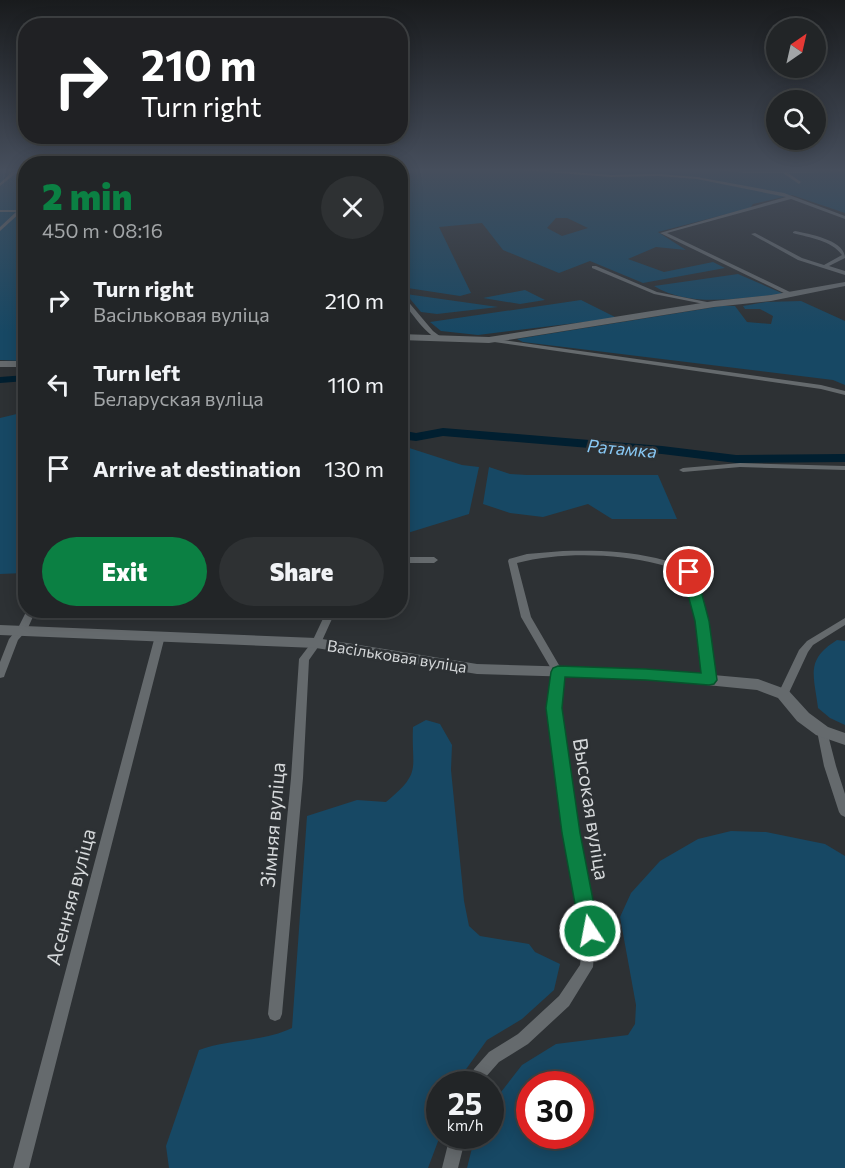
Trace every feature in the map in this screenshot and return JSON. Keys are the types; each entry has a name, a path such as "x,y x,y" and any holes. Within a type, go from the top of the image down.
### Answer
{"street":[{"path":"696,224 662,233 790,294"},
{"path":"795,232 830,243 841,249 845,256 824,267"},
{"path":"753,234 800,259 845,273"},
{"path":"594,267 656,292 714,304"},
{"path":"489,340 845,284"},
{"path":"408,304 431,332 439,338"},
{"path":"408,337 489,340 821,387 845,393"},
{"path":"0,364 18,364"},
{"path":"683,470 740,465 845,468"},
{"path":"558,672 526,617 512,561 525,557 561,554 612,554 655,560 689,572 702,621 709,680"},
{"path":"408,560 434,560"},
{"path":"0,674 14,639 28,618"},
{"name":"Зімняя вуліца","path":"275,1014 297,778 304,659 316,643 328,618"},
{"path":"845,621 810,643 804,650 786,697 803,717 822,731 845,739"},
{"name":"Васільковая вуліца","path":"0,630 316,643 477,669 646,674 758,685 786,697"},
{"name":"Асенняя вуліца","path":"21,1168 160,636"},
{"name":"Высокая вуліца","path":"482,1071 494,1057 523,1039 564,1001 586,967 590,931 571,833 554,708 558,672"},
{"path":"822,731 830,766 845,812"},
{"path":"450,1168 455,1149"}],"shaded area":[{"path":"0,224 18,224 18,361 0,360"},
{"path":"408,224 477,224 439,227 471,293 460,296 408,288"},
{"path":"482,224 551,224 547,228 562,236 588,228 579,224 691,224 658,232 686,250 656,247 628,259 664,272 713,262 725,268 643,283 590,261 559,273 503,250"},
{"path":"738,274 784,294 735,299 701,299 669,293 654,286"},
{"path":"525,290 545,300 520,304 483,298"},
{"path":"408,294 498,307 437,314 421,312"},
{"path":"581,300 617,318 478,335 441,331 430,322"},
{"path":"801,301 845,321 845,385 833,380 523,342 517,339 722,306 735,306 747,322 771,324 773,316 760,309 745,309 743,306 766,302"},
{"path":"18,414 18,573 0,574 0,418"},
{"path":"408,448 462,465 479,467 469,514 408,533"},
{"path":"489,467 510,474 527,475 658,475 677,519 612,519 588,504 543,517 510,513 483,504"},
{"path":"837,640 845,641 845,725 830,718 818,708 814,677 814,669 820,654"},
{"path":"426,720 440,724 452,745 451,770 464,901 469,926 480,936 529,944 535,952 560,964 554,990 522,1019 487,1040 465,1071 426,1071 426,1149 435,1149 428,1168 169,1168 166,1146 199,1050 269,1036 292,1028 307,816 357,800 386,802 398,792 406,784 413,769 413,727"},
{"path":"731,831 766,832 825,844 845,856 845,1168 467,1168 472,1149 504,1149 504,1088 516,1073 516,1149 594,1149 594,1071 517,1071 522,1065 556,1044 628,1035 635,1024 636,1005 620,917 631,893 660,861 698,839"}],"waterway":[{"name":"Ратамка","path":"0,380 18,379"},
{"name":"Ратамка","path":"408,437 443,432 662,450 736,459 845,458"}],"route":[{"path":"590,931 571,833 554,708 558,672 646,674 709,680 702,621 689,572"}]}
